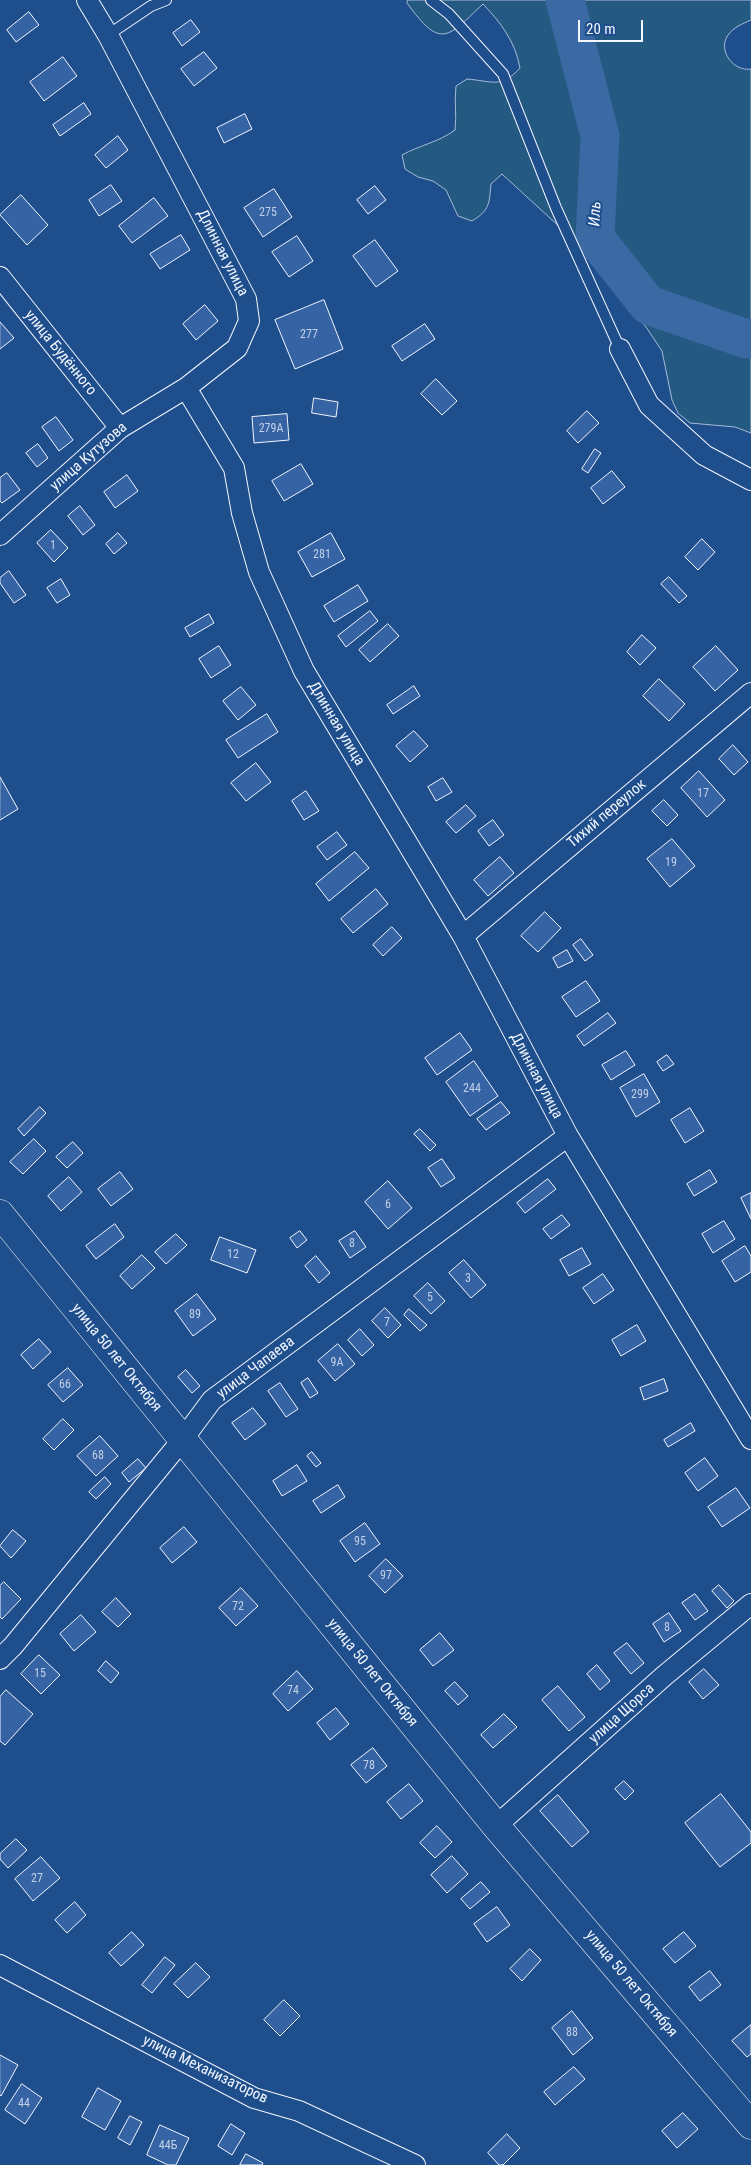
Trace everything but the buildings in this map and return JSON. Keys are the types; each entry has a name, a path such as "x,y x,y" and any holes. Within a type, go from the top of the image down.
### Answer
{"street":[{"name":"Длинная улица","path":"87,0 108,35 246,299 249,321 237,348 186,388 234,468 242,513 259,572 304,671 463,936 568,1136 751,1439"},
{"name":"улица Будённого","path":"0,277 120,428"},
{"path":"620,349 649,405 704,455 751,480"},
{"name":"улица Кутузова","path":"0,535 120,428 186,388"},
{"name":"Тихий переулок","path":"463,936 751,693"},
{"name":"улица Чапаева","path":"0,1658 13,1646 183,1439 212,1400 568,1136"},
{"name":"улица 50 лет Октября","path":"0,1214 496,1826 751,2125"},
{"name":"улица Щорса","path":"496,1826 664,1676 751,1604"},
{"name":"улица Механизаторов","path":"0,1965 254,2098 299,2111 415,2165"}],"lane":[{"path":"108,35 151,6 166,0"},
{"path":"431,0 449,14 503,74 556,208 620,349"}],"shaded area":[{"path":"408,0 751,0 751,20 730,32 725,41 725,47 726,54 733,64 745,69 751,69 751,433 735,427 690,423 678,413 672,400 662,351 646,327 587,252 502,174 491,184 489,202 485,210 472,221 458,216 446,190 433,181 418,177 405,169 402,155 442,138 455,130 456,86 467,79 490,82 501,81 513,75 520,68 511,41 496,18 483,4 461,25 444,34 436,33 428,28 407,3"}],"waterway":[{"name":"Иль","path":"565,0 600,136 595,238 648,305 747,339 751,338"}]}
